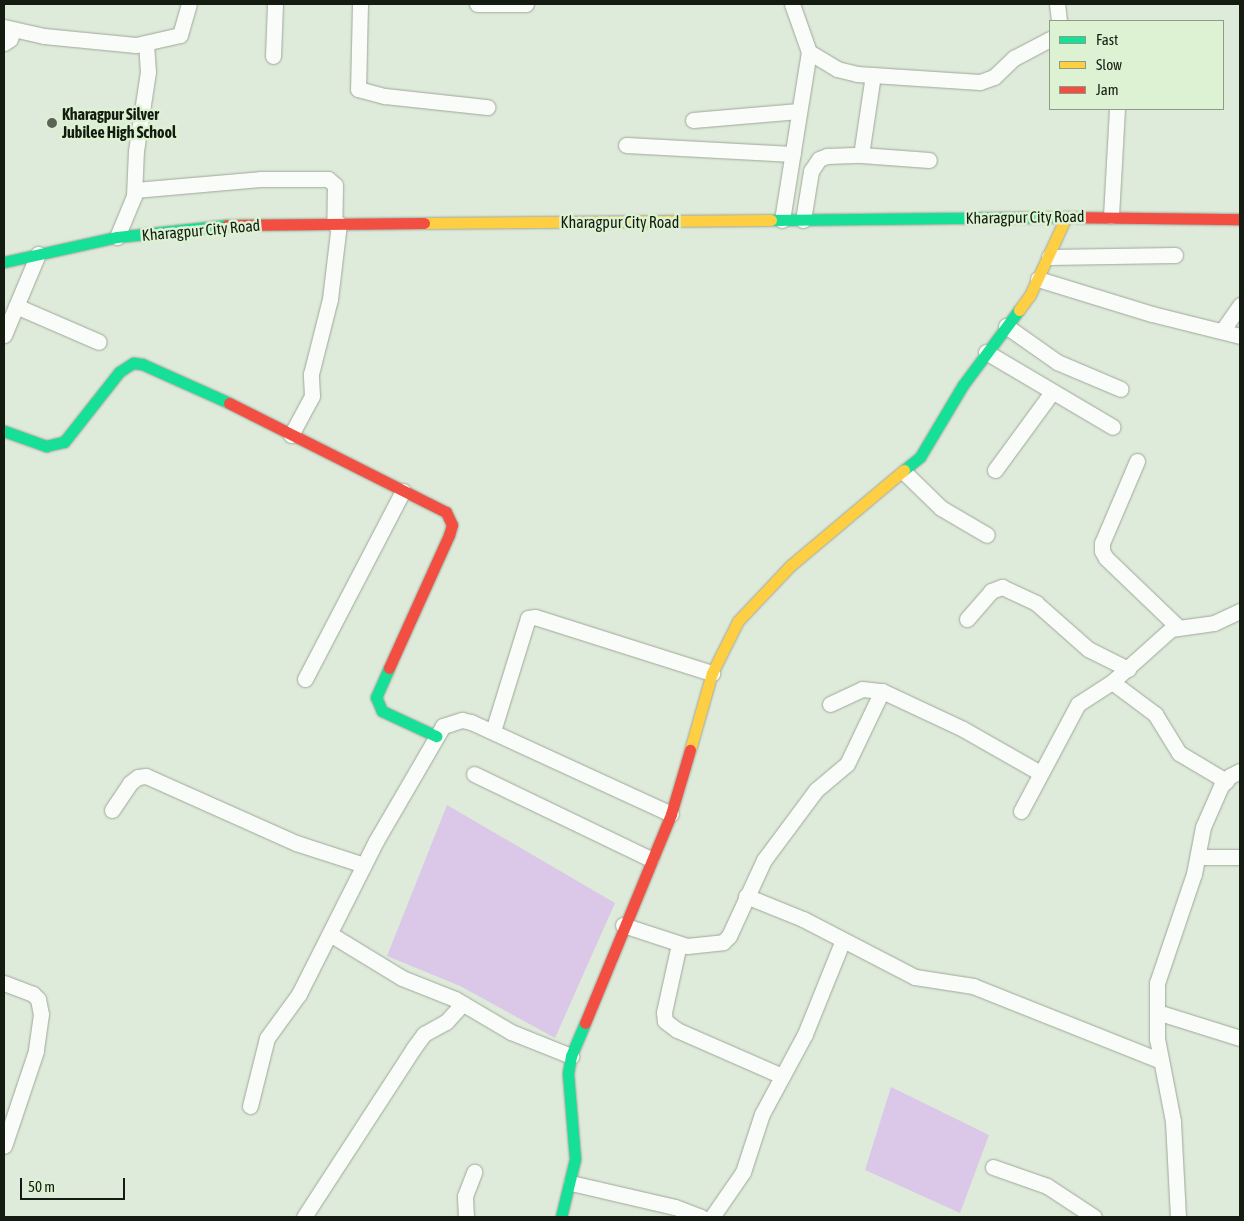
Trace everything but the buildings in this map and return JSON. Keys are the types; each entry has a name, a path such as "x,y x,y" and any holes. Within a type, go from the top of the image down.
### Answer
{"street":[{"path":"4,43 10,39 8,28 66,39 146,44 180,35 189,4"},
{"path":"273,56 275,4"},
{"path":"360,4 358,89 385,96 487,106"},
{"path":"477,4 526,4"},
{"path":"782,220 809,52 792,4"},
{"path":"1057,4 1059,20"},
{"path":"809,52 847,73 980,82 994,77 1014,58 1049,40"},
{"path":"117,237 135,190 136,151 146,95 146,44"},
{"path":"862,155 873,75"},
{"path":"1111,216 1117,110"},
{"path":"693,120 799,111"},
{"path":"626,145 793,154"},
{"path":"802,220 815,163 827,156 862,155 929,160"},
{"path":"135,190 260,179 328,178 335,185 337,224 330,299 311,374 312,396 291,434"},
{"name":"Kharagpur City Road","path":"4,262 117,237 224,225 1111,216 1240,219"},
{"path":"561,1217 571,1183 575,1159 568,1073 571,1056 623,925 671,814 712,673 738,621 790,566 905,473 920,457 986,352 1038,279 1066,217"},
{"path":"4,335 38,254"},
{"path":"1049,256 1175,255"},
{"path":"1038,279 1240,336"},
{"path":"1222,331 1240,305"},
{"path":"16,306 99,342"},
{"path":"1006,326 1057,362 1121,389"},
{"path":"986,352 1113,428"},
{"path":"4,431 46,446 64,442 119,372 133,363 215,396 446,512 452,525 376,697 382,711 436,736"},
{"path":"995,470 1052,392"},
{"path":"1137,461 1102,543 1102,551 1178,628"},
{"path":"905,473 941,508 987,534"},
{"path":"304,680 403,491"},
{"path":"967,619 991,591 1002,587 1036,603 1088,648 1128,669"},
{"path":"1021,811 1078,704 1112,682 1162,636 1178,628 1214,623 1240,611"},
{"path":"493,731 528,618 535,617 712,673"},
{"path":"1112,682 1155,714 1179,753 1226,781"},
{"path":"830,704 862,689 882,691 963,729 1040,773"},
{"path":"623,925 679,944 703,946 723,942 728,936 764,860 816,790 842,771 882,691"},
{"path":"250,1106 267,1038 299,994 364,865 443,726 462,720 493,731 671,814"},
{"path":"1178,1217 1173,1121 1159,1060 1157,1012 1161,966 1198,856 1203,827 1226,781 1240,771"},
{"path":"474,774 651,859"},
{"path":"112,810 130,783 138,777 146,776 296,843 364,865"},
{"path":"1198,856 1240,857"},
{"path":"746,896 803,919 915,977 973,986 1159,1060"},
{"path":"330,934 402,978 463,1003 511,1032 571,1056"},
{"path":"712,1217 743,1172 757,1126 805,1034 843,940"},
{"path":"679,944 664,1012 664,1021 677,1030 782,1076"},
{"path":"4,983 33,994 38,999 41,1014 36,1051 4,1146"},
{"path":"304,1217 412,1049 424,1034 446,1022 463,1003"},
{"path":"1157,1012 1240,1038"},
{"path":"993,1167 1047,1186 1094,1217"},
{"path":"466,1217 465,1196 474,1172"},
{"path":"571,1183 675,1207 701,1217"}],"shaded area":[{"path":"447,805 615,903 555,1038 460,986 387,956"},
{"path":"891,1087 989,1135 960,1213 865,1170"}],"traffic: fast":[{"path":"771,220 1066,217"},
{"path":"4,262 117,237 227,225"},
{"path":"904,470 920,457 963,385 1019,310"},
{"path":"4,431 46,446 64,442 119,372 133,363 142,364 229,403"},
{"path":"389,668 376,697 382,711 436,736"},
{"path":"561,1217 575,1159 568,1073 571,1056 585,1023"}],"traffic: slow":[{"path":"1019,310 1030,295 1066,217"},
{"path":"424,223 771,220"},
{"path":"690,750 712,673 738,621 790,566 904,470"}],"traffic: jam":[{"path":"1066,217 1240,219"},
{"path":"227,225 424,223"},
{"path":"229,403 446,512 452,525 449,535 389,668"},
{"path":"585,1023 671,814 690,750"}],"place":[{"name":"Kharagpur Silver Jubilee High School","path":"52,123"}]}
